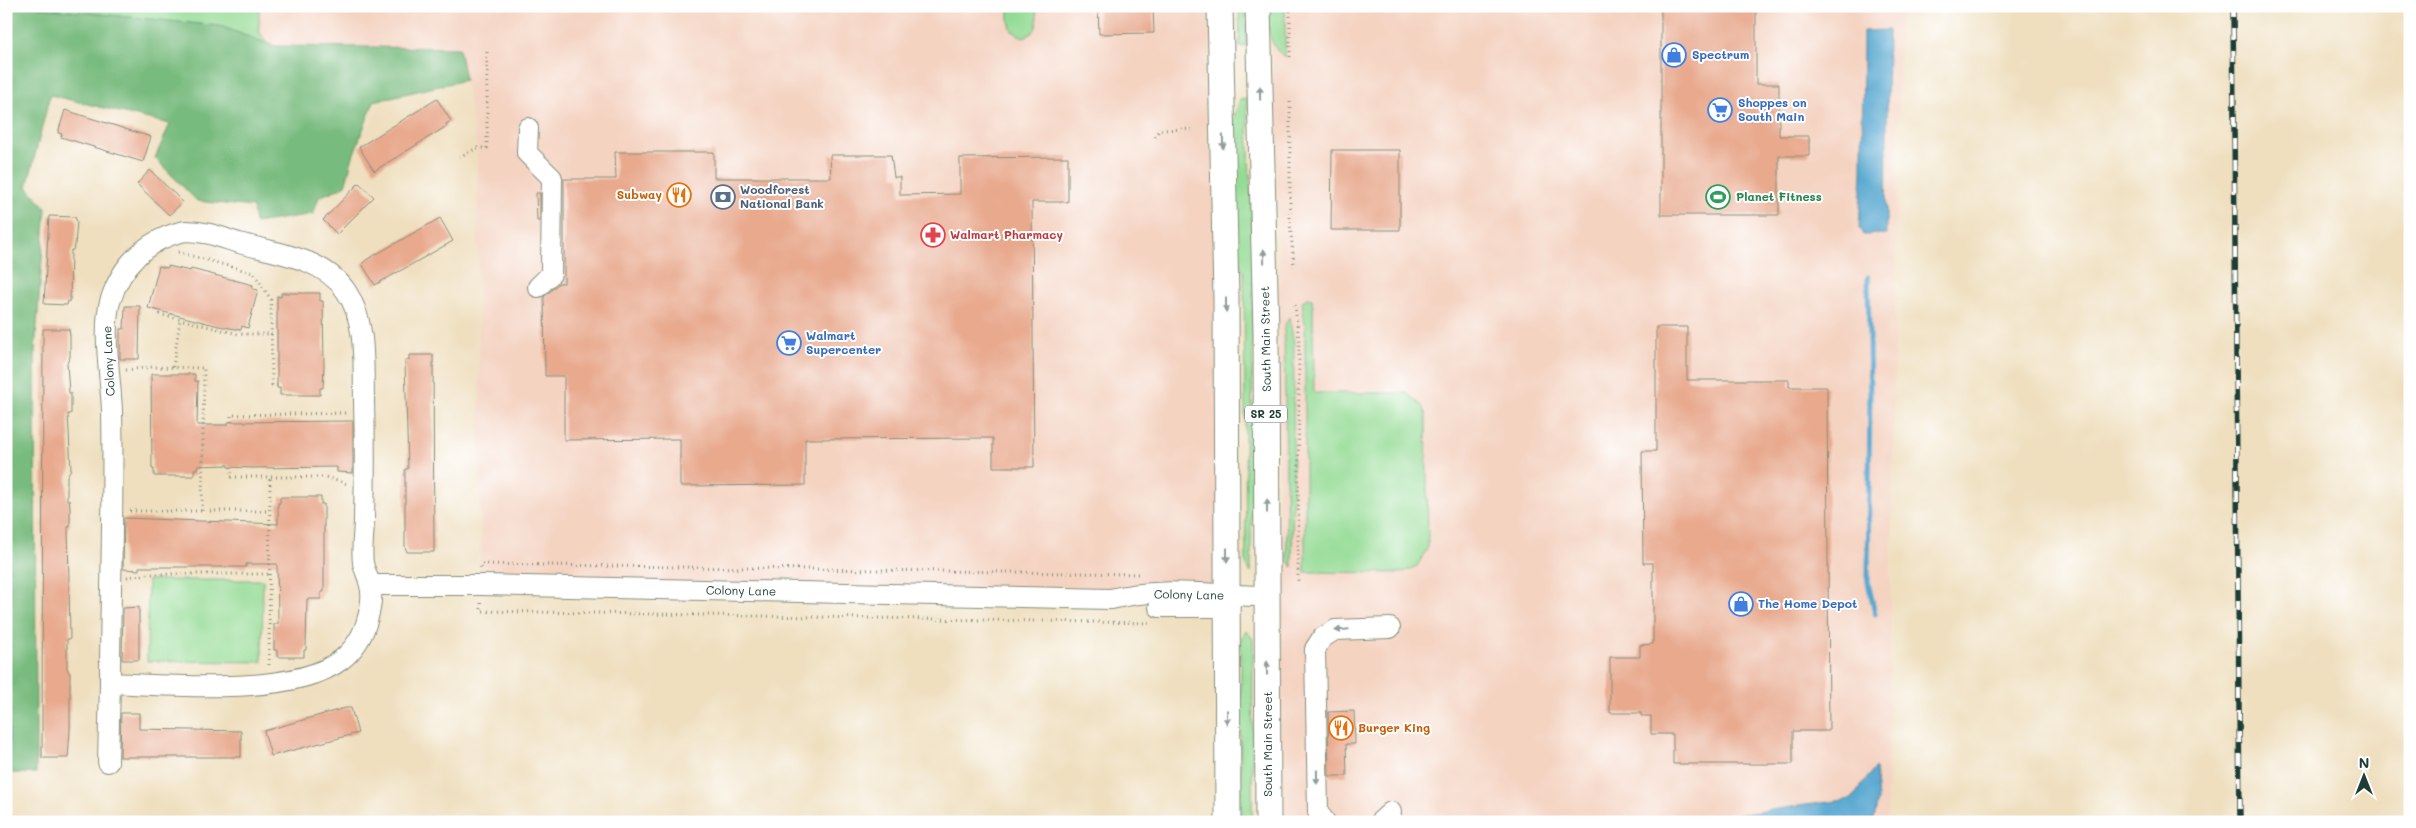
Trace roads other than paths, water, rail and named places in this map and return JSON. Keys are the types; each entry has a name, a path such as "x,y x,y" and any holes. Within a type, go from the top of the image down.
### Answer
{"main road":[{"name":"SR 25","path":"1220,6 1226,309 1228,822"},
{"name":"South Main Street","path":"1258,6 1266,332 1268,822"}],"street":[{"path":"528,128 527,153 552,178 550,274 538,287"},
{"name":"Colony Lane","path":"185,231 207,232 303,260 335,278 345,290 358,318 362,344 363,563 370,585 371,602 365,629 350,652 340,661 316,673 272,684 161,686 110,684 112,511 110,371 107,314 115,289 137,255 159,239 185,231"},
{"name":"Colony Lane","path":"370,585 481,585 1111,599 1131,594 1191,593 1227,601 1267,596"},
{"path":"1325,822 1318,812 1315,649 1322,638 1334,630 1390,628"},
{"path":"108,762 110,684"}],"water":[{"path":"1888,30 1886,234 1863,235 1859,228 1862,171 1863,31"},
{"path":"6,260 10,399 9,822 6,822"},
{"path":"1875,767 1878,800 1874,819 1867,822 1774,822 1715,818 1852,799"}],"waterway":[{"path":"1868,277 1870,393 1868,582 1875,614"}],"railway":[{"path":"2233,6 2240,822"}],"place":[{"name":"Spectrum","path":"1674,55"},
{"name":"Shoppes on South Main","path":"1720,110"},
{"name":"Subway","path":"679,195"},
{"name":"Woodforest National Bank","path":"723,197"},
{"name":"Planet Fitness","path":"1718,197"},
{"name":"Walmart Pharmacy","path":"933,235"},
{"name":"Walmart Supercenter","path":"789,343"},
{"name":"The Home Depot","path":"1741,604"},
{"name":"Burger King","path":"1341,728"}]}
